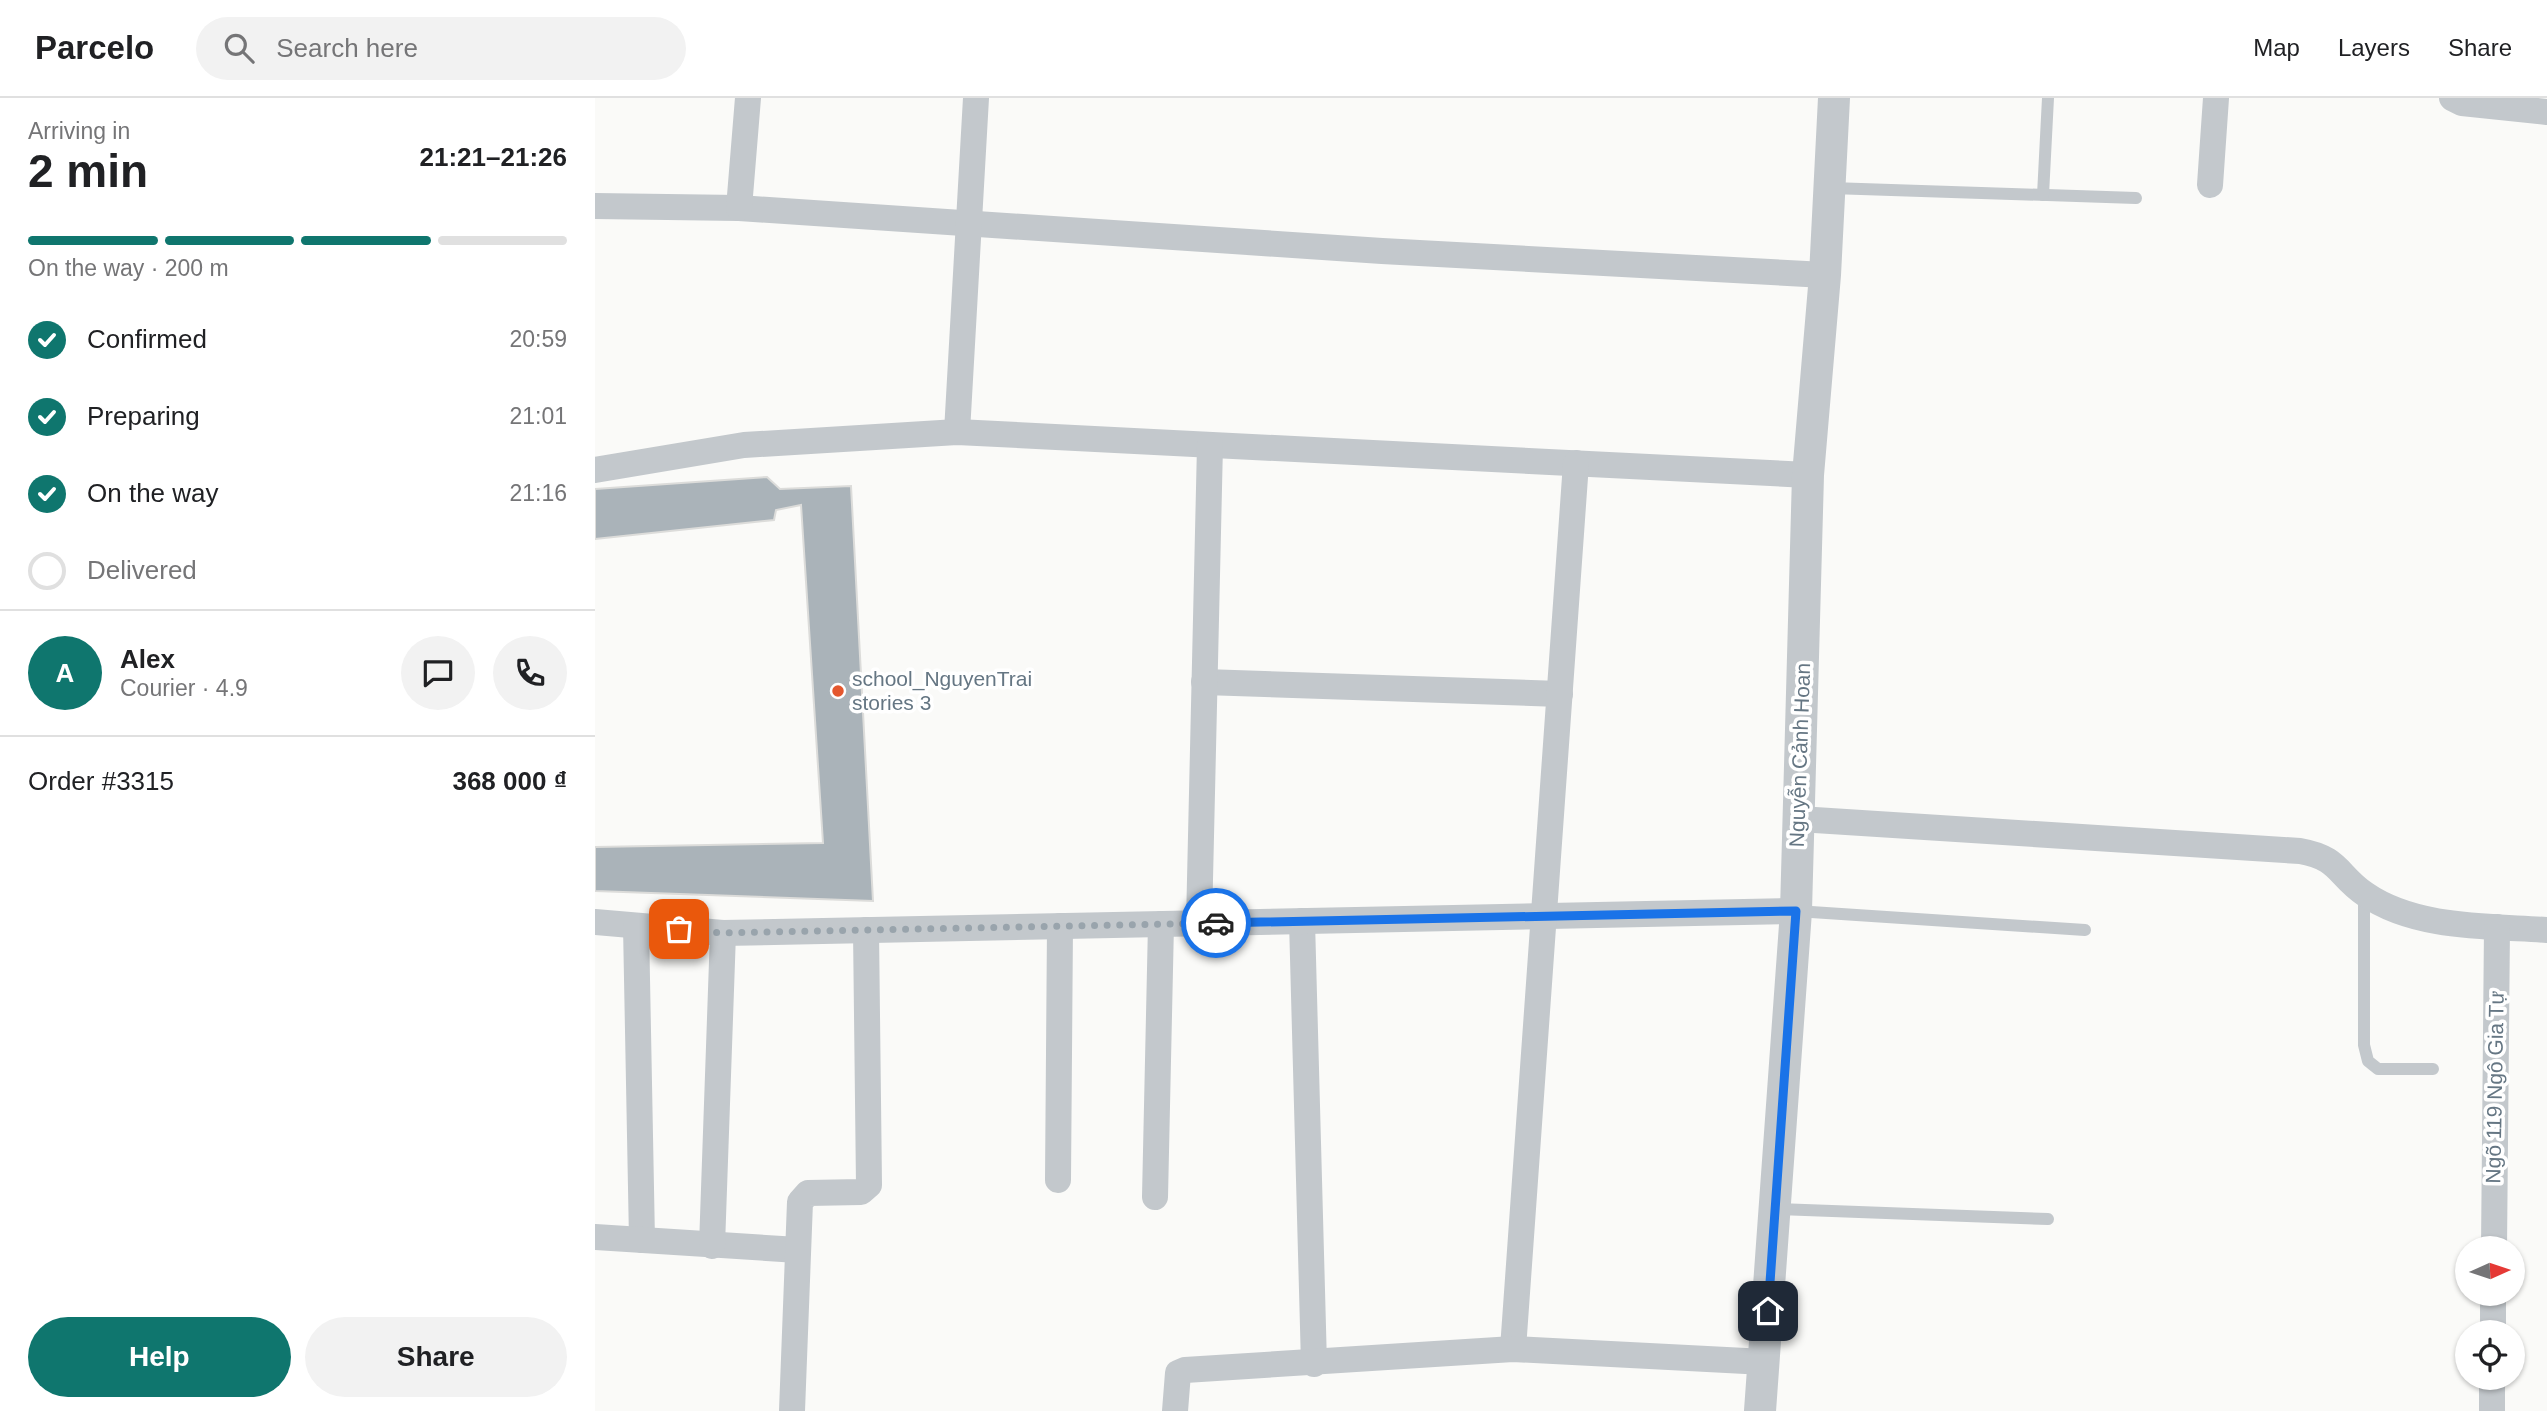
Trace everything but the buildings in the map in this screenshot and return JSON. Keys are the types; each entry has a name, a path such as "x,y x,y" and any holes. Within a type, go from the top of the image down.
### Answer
{"street":[{"path":"740,208 748,98"},
{"path":"957,432 976,98"},
{"name":"Nguyễn Cảnh Hoan","path":"1760,1411 1796,911 1808,475 1831,188 1834,98"},
{"path":"2210,185 2216,98"},
{"path":"2452,98 2462,103 2547,112"},
{"path":"595,206 740,208 1382,251 1825,275"},
{"path":"595,470 744,445 957,432 1808,475"},
{"path":"1199,923 1210,445"},
{"path":"1513,1349 1576,463"},
{"path":"1204,682 1560,694"},
{"path":"1798,819 2300,851 2325,857 2364,894 2417,917 2547,930"},
{"path":"595,922 723,933 1796,911"},
{"path":"1302,921 1314,1364"},
{"path":"1155,1197 1161,924"},
{"path":"636,926 642,1240"},
{"path":"1058,1180 1060,926"},
{"name":"Ngõ 119 Ngô Gia Tự","path":"2494,1236 2497,926"},
{"path":"792,1411 800,1202 804,1194 861,1192 869,1185 866,930"},
{"path":"712,1246 723,933"},
{"path":"595,1237 798,1250"},
{"path":"1175,1411 1175,1380 1178,1373 1185,1370 1314,1364 1513,1349 1765,1362"},
{"path":"2492,1390 2492,1411"}],"lane":[{"path":"2043,195 2048,98"},
{"path":"1831,188 2136,198"},
{"path":"2364,894 2364,1045 2368,1061 2378,1069 2433,1069"},
{"path":"1796,911 2085,930"},
{"path":"1774,1209 2048,1219"}],"way so far":[{"path":"679,929 723,933 1216,923"}],"place":[{"name":"school_NguyenTrai stories 3","path":"838,691"}],"route":[{"path":"1216,923 1796,911 1768,1311"}]}
